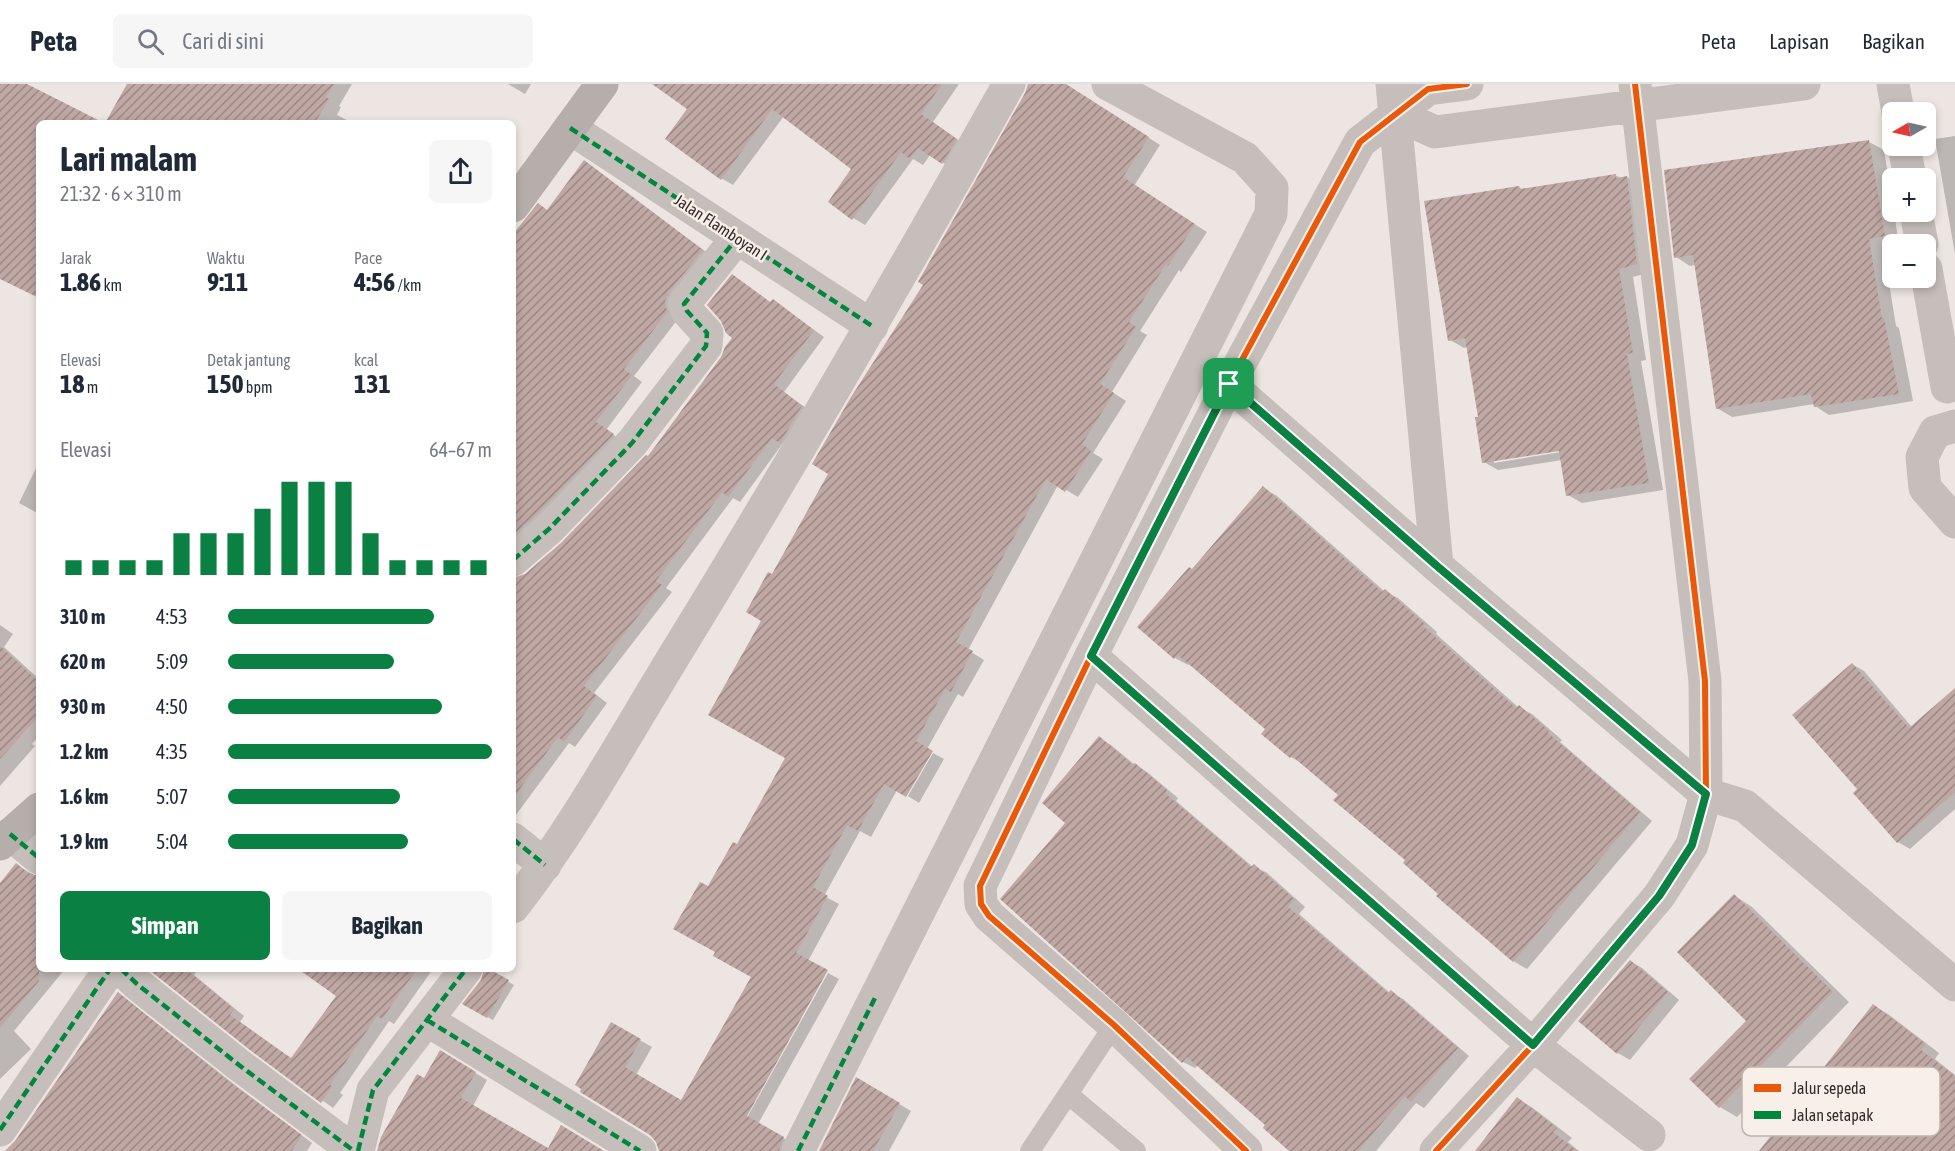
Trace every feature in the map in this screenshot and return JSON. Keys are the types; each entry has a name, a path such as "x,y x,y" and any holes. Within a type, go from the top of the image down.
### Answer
{"main road":[{"path":"516,202 602,84"},
{"path":"5,839 36,812"}],"street":[{"path":"516,903 545,866 709,598 872,326 1009,84"},
{"path":"798,1151 1270,214 1272,188 1245,158 1108,84"},
{"path":"1246,1151 1114,1025 989,916 981,904 980,886 1091,656 1229,384 1360,142 1394,99 1428,89 1467,84"},
{"path":"1394,99 1435,132 1637,95 1804,84"},
{"path":"1893,84 1896,102"},
{"path":"1436,1151 1533,1045 1659,896 1692,845 1706,794 1705,681 1637,95"},
{"path":"1394,99 1437,566"},
{"name":"Jalan Flamboyan I","path":"570,128 872,326"},
{"path":"516,553 549,529 632,443 706,346 707,333 687,311 684,304 737,238"},
{"path":"1929,288 1947,387"},
{"path":"1229,384 1437,566 1706,794 1745,807 1955,985"},
{"path":"1955,426 1935,432 1922,457 1925,488 1955,522"},
{"path":"1091,656 1533,1045 1649,1135"},
{"path":"5,839 36,856"},
{"path":"516,842 545,866"},
{"path":"0,1130 108,972"},
{"path":"124,972 239,1065 356,1151 373,1090 464,972"},
{"path":"427,1020 640,1151"}],"lane":[{"path":"1030,1151 1114,1025"},
{"path":"1069,1095 1136,1151"}],"building":[{"path":"0,84 27,84 98,120 36,120 36,297 0,279"},
{"path":"127,84 334,84 326,97 329,99 317,120 107,120"},
{"path":"652,84 942,84 921,114 957,139 942,164 918,148 910,159 901,152 852,220 828,202 851,169 772,109 721,180 665,139 687,109"},
{"path":"1028,84 1066,84 1149,137 1123,177 1195,224 1129,322 1136,327 1100,384 1114,393 1082,444 1091,451 1065,492 1046,479 956,642 973,651 951,692 945,689 916,741 933,751 906,797 884,784 858,831 847,825 813,887 828,896 796,953 828,970 747,1116 784,1137 779,1151 659,1151 650,1135 580,1092 581,1089 575,1085 611,1022 641,1039 625,1067 681,1100 751,977 713,956 715,952 673,929 700,882 708,886 733,842 737,844 785,758 708,715 761,621 746,612 768,572 772,574 828,474 812,464 851,397 923,285 918,282"},
{"path":"1869,140 1885,234 1869,239 1882,318 1884,318 1899,394 1814,407 1811,394 1716,409 1693,255 1674,258 1664,170"},
{"path":"584,160 703,250 669,292 665,302 667,312 624,369 632,375 596,422 614,434 536,515 516,532 516,230 538,203 547,210"},
{"path":"1616,174 1616,178 1627,176 1637,264 1619,269 1633,353 1627,354 1649,483 1566,496 1559,451 1482,463 1475,417 1478,417 1465,338 1448,341 1424,201"},
{"path":"732,274 770,302 773,299 814,330 774,384 802,406 780,443 772,438 728,497 722,492 656,581 662,585 584,686 597,696 564,742 558,737 516,794 516,577 525,574 561,543 646,455 648,456 721,357 732,338 707,305"},
{"path":"1263,486 1382,592 1385,589 1425,624 1423,626 1516,708 1519,705 1640,812 1513,962 1436,896 1438,894 1403,863 1405,860 1333,800 1338,795 1292,756 1290,758 1261,734 1265,729 1178,655 1174,659 1137,627 1189,567 1192,569"},
{"path":"0,646 36,679 36,719 0,759"},
{"path":"1852,663 1909,728 1955,688 1955,792 1897,843 1853,793 1857,789 1792,715"},
{"path":"1099,736 1167,790 1165,793 1251,867 1254,864 1294,899 1288,907 1388,993 1391,990 1458,1048 1411,1102 1405,1096 1358,1151 1289,1151 1263,1128 1265,1125 1187,1057 1182,1063 1000,899 1065,823 1042,803"},
{"path":"16,863 28,873 36,875 36,972 39,972 39,981 0,1028 0,883"},
{"path":"1734,894 1833,992 1759,1067 1742,1067 1742,1085 1719,1108 1689,1079 1746,1021 1677,952"},
{"path":"1630,960 1668,992 1617,1054 1578,1021"},
{"path":"152,972 190,972 234,1009 230,1015 291,1058 336,996 302,972 415,972 382,1019 377,1016 330,1085 332,1087 321,1103"},
{"path":"483,972 494,972 509,980 487,1018 462,1004 481,980"},
{"path":"118,992 227,1080 302,1135 292,1151 5,1151 15,1141"},
{"path":"1873,1004 1926,1044 1921,1050 1955,1076 1955,1151 1759,1151 1771,1136 1940,1136 1940,1067 1824,1067"},
{"path":"440,1050 476,1072 461,1098 548,1148 561,1125 604,1151 377,1151 381,1137 417,1074 424,1078"},
{"path":"856,1077 900,1103 873,1151 819,1151"},
{"path":"1517,1097 1557,1128 1553,1132 1577,1151 1475,1151"}],"marked path":[{"path":"570,128 872,326"},
{"path":"516,557 549,529 632,443 706,346 707,333 687,311 684,304 737,238"},
{"path":"10,834 36,856"},
{"path":"516,841 545,865"},
{"path":"0,1130 108,972"},
{"path":"124,972 239,1065 354,1151"},
{"path":"358,1151 373,1090 464,972"},
{"path":"798,1151 875,998"},
{"path":"427,1020 640,1151"}],"cycle path":[{"path":"1246,1151 1114,1025 989,916 981,904 980,886 1091,656 1229,384 1360,142 1428,89 1467,84"},
{"path":"1436,1151 1533,1045 1659,896 1692,845 1706,794 1705,681 1635,84"}],"route":[{"path":"1229,384 1437,566 1706,794 1692,845 1659,896 1533,1045 1091,656 1229,384"}]}
